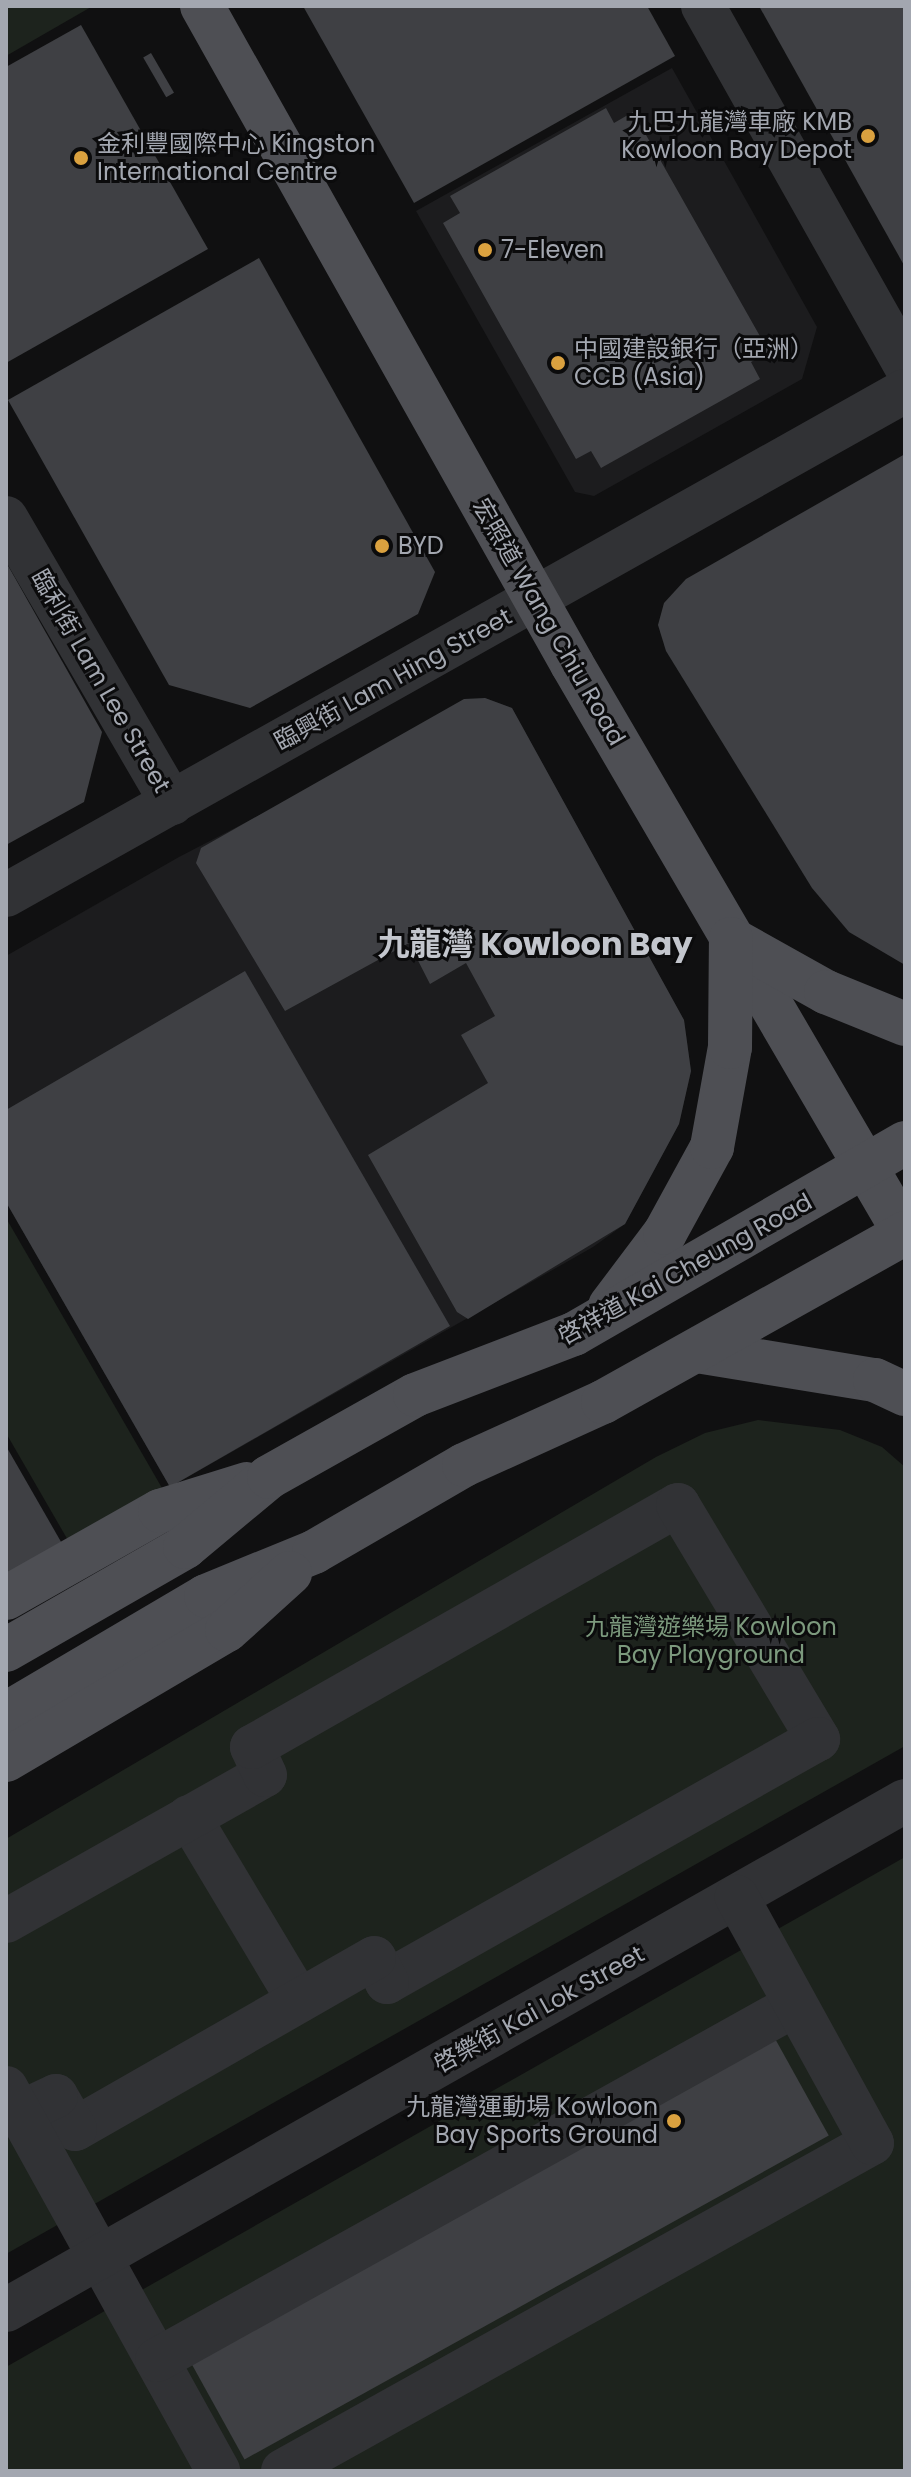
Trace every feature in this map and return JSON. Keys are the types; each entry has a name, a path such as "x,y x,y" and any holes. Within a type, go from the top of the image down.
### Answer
{"main road":[{"name":"宏照道 Wang Chiu Road","path":"202,6 535,599 905,1234"},
{"path":"599,1321 665,1233 712,1147 730,1047 731,939 826,992 905,1024"},
{"name":"啓祥道 Kai Cheung Road","path":"6,1650 185,1547 269,1477 415,1395 599,1321 905,1143"},
{"path":"6,1714 206,1596 314,1552 464,1465 603,1402 905,1234"},
{"path":"697,1351 875,1380 905,1394"},
{"path":"6,1598 160,1511 269,1477"},
{"path":"6,1760 227,1630 314,1552"}],"street":[{"path":"703,6 905,365"},
{"name":"臨興街 Lam Hing Street","path":"6,895 905,391"},
{"name":"臨利街 Lam Lee Street","path":"6,518 172,803"},
{"path":"6,1921 265,1775 252,1747 678,1505 818,1739 387,1982 374,1958 75,2129 56,2096 13,2100 218,2471"},
{"name":"啓樂街 Kai Lok Street","path":"6,2310 905,1801"},
{"path":"189,1817 299,2001"},
{"path":"283,2471 872,2143 737,1897"},
{"path":"157,2360 795,2005"}],"shaded area":[{"path":"672,68 817,327 802,379 594,496 575,492 416,211"},
{"path":"485,698 512,708 684,1020 691,1071 679,1124 625,1224 593,1247 170,1487 6,1202 6,956 179,857"}],"green space":[{"path":"6,6 91,6 91,7 6,56"},
{"path":"6,1218 162,1488 69,1542 6,1433"},
{"name":"九龍灣遊樂場 Kowloon Bay Playground","path":"758,1420 840,1430 882,1447 905,1467 905,1746 6,2254 6,1839 656,1457 705,1433"},
{"name":"九龍灣運動場 Kowloon Bay Sports Ground","path":"905,1857 905,2471 6,2471 6,2367"}],"building":[{"path":"303,6 647,6 675,56 414,203"},
{"name":"九巴九龍灣車廠 KMB Kowloon Bay Depot","path":"759,6 905,6 905,267"},
{"name":"金利豐國際中心 Kingston International Centre","path":"81,25 208,249 6,363 6,67"},
{"path":"151,53 174,93 166,97 143,58"},
{"path":"606,108 614,123 633,112 769,352 751,362 760,379 601,468 591,451 576,459 443,223 460,213 450,196"},
{"path":"259,258 435,572 418,614 250,708 169,685 8,400"},
{"path":"905,454 905,965 849,932 812,888 666,651 658,625 664,603 686,579"},
{"path":"6,562 102,732 84,802 6,845"},
{"path":"485,698 512,708 684,1020 691,1071 679,1124 625,1224 468,1319 457,1312 368,1155 488,1083 461,1035 495,1016 466,963 430,984 409,943 285,1011 196,863 201,848 464,699"},
{"path":"245,971 450,1326 170,1487 6,1202 6,1110"},
{"path":"6,1446 64,1547 6,1579"},
{"path":"773,2035 829,2136 245,2459 189,2359"}],"place":[{"name":"九巴九龍灣車廠 KMB Kowloon Bay Depot","path":"868,136"},
{"name":"金利豐國際中心 Kingston International Centre","path":"81,158"},
{"name":"7-Eleven","path":"485,250"},
{"name":"中國建設銀行（亞洲） CCB (Asia)","path":"558,363"},
{"name":"BYD","path":"382,546"},
{"name":"九龍灣運動場 Kowloon Bay Sports Ground","path":"674,2121"}],"district":[{"name":"九龍灣 Kowloon Bay","path":"535,944"}]}
